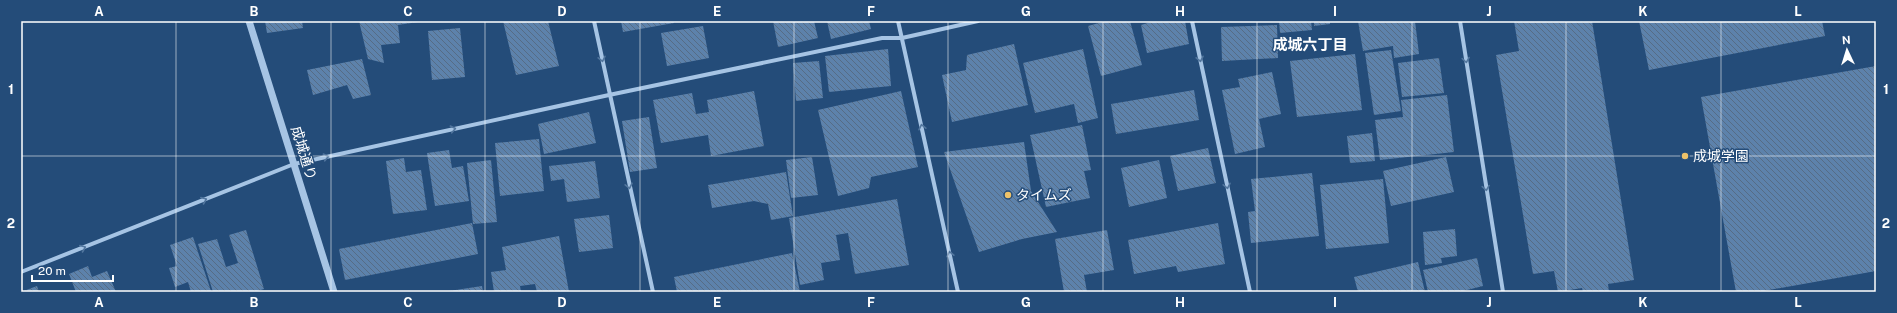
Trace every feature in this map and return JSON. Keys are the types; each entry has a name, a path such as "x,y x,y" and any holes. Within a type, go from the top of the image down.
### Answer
{"street":[{"name":"成城通り","path":"249,21 334,292"},
{"path":"594,21 652,292"},
{"path":"898,21 958,292"},
{"path":"21,272 294,164 609,95 882,38 902,38 978,21"},
{"path":"1192,21 1250,292"},
{"path":"1460,21 1503,292"}],"building":[{"path":"265,21 302,21 303,28 267,33"},
{"path":"359,21 418,22 398,25 400,43 381,45 384,63 368,59"},
{"path":"503,21 548,21 559,66 516,75"},
{"path":"621,21 673,21 674,23 623,32"},
{"path":"773,21 814,21 818,38 778,47"},
{"path":"827,21 869,21 871,29 831,39"},
{"path":"1106,21 1130,21 1142,65 1101,76 1088,26"},
{"path":"1154,21 1185,21 1189,44 1147,53 1141,25"},
{"path":"1279,21 1311,21 1312,30 1280,33"},
{"path":"1314,21 1330,21 1330,24 1314,26"},
{"path":"1358,21 1415,21 1419,54 1394,58 1393,46 1363,51"},
{"path":"1514,21 1592,21 1634,280 1608,284 1609,292 1583,292 1582,288 1558,292 1554,271 1533,274 1496,55 1519,51"},
{"path":"1639,21 1822,21 1825,36 1649,70"},
{"path":"1277,25 1278,58 1222,61 1221,27"},
{"path":"703,26 709,58 667,66 661,33"},
{"path":"460,28 465,77 432,80 428,31"},
{"path":"1014,44 1028,105 952,122 942,75 966,70 967,55"},
{"path":"888,49 891,86 829,92 825,56"},
{"path":"1083,49 1098,118 1078,123 1074,104 1035,113 1023,63"},
{"path":"1391,50 1401,111 1374,115 1365,53"},
{"path":"1355,54 1362,110 1297,117 1290,61"},
{"path":"1439,58 1444,93 1402,97 1398,63"},
{"path":"362,59 371,95 353,99 347,85 313,95 307,70"},
{"path":"819,61 823,98 796,101 793,63"},
{"path":"1876,66 1876,271 1758,292 1736,292 1701,97"},
{"path":"1272,72 1281,114 1259,119 1265,147 1235,154 1222,90 1240,87 1238,79"},
{"path":"1194,90 1199,120 1116,134 1111,104"},
{"path":"754,91 764,146 711,156 708,135 661,143 653,100 692,93 696,114 709,112 707,100"},
{"path":"901,91 918,167 871,177 869,188 838,196 818,110"},
{"path":"1447,95 1454,152 1380,160 1375,120 1403,117 1401,100"},
{"path":"589,112 596,143 544,154 538,124"},
{"path":"649,117 657,168 630,172 622,121"},
{"path":"1082,125 1091,170 1084,171 1090,198 1046,207 1030,135"},
{"path":"1372,133 1375,161 1350,163 1347,136"},
{"path":"539,139 544,191 500,196 495,143"},
{"name":"タイムズ","path":"1024,142 1031,191 1057,232 1022,239 979,252 944,152"},
{"path":"1208,148 1216,183 1178,191 1170,156"},
{"path":"449,150 452,168 463,166 469,201 435,206 427,153"},
{"path":"812,157 818,195 791,198 786,160"},
{"path":"1446,157 1454,192 1391,206 1383,171"},
{"path":"404,158 406,172 421,170 427,210 393,214 386,161"},
{"path":"491,160 497,222 473,224 467,163"},
{"path":"1159,160 1167,198 1129,207 1121,168"},
{"path":"595,161 600,198 567,202 564,179 551,181 549,166"},
{"path":"786,172 793,216 771,220 768,204 754,201 712,208 708,185"},
{"path":"1312,173 1319,236 1251,243 1248,212 1255,211 1251,179"},
{"path":"1383,179 1389,243 1326,249 1320,185"},
{"path":"897,199 909,265 855,274 848,233 836,235 840,260 821,263 824,280 800,285 789,218"},
{"path":"609,215 613,248 579,252 574,219"},
{"path":"472,223 478,254 345,280 339,249"},
{"path":"1218,223 1225,264 1178,272 1176,266 1134,274 1128,240"},
{"path":"1455,229 1457,256 1441,258 1442,263 1425,265 1423,232"},
{"path":"246,230 264,289 254,292 213,292 198,244 217,239 226,267 238,263 229,235"},
{"path":"1107,230 1114,270 1084,275 1087,292 1064,292 1055,239"},
{"path":"559,236 569,292 537,292 535,284 520,286 521,292 494,292 491,272 506,270 502,247"},
{"path":"193,237 211,291 210,292 191,292 188,282 175,287 169,268 177,266 170,245"},
{"path":"792,253 800,292 677,292 674,277"},
{"path":"1477,258 1483,286 1459,292 1428,292 1423,270"},
{"path":"1418,262 1425,292 1358,292 1354,277"},
{"path":"88,266 92,277 107,271 116,292 76,292 69,274"},
{"path":"37,286 39,292 21,292"},
{"path":"482,286 483,292 449,292 449,291"}],"place":[{"name":"成城学園","path":"1685,156"},
{"name":"タイムズ","path":"1008,195"}],"district":[{"name":"成城六丁目","path":"1310,44"}]}
